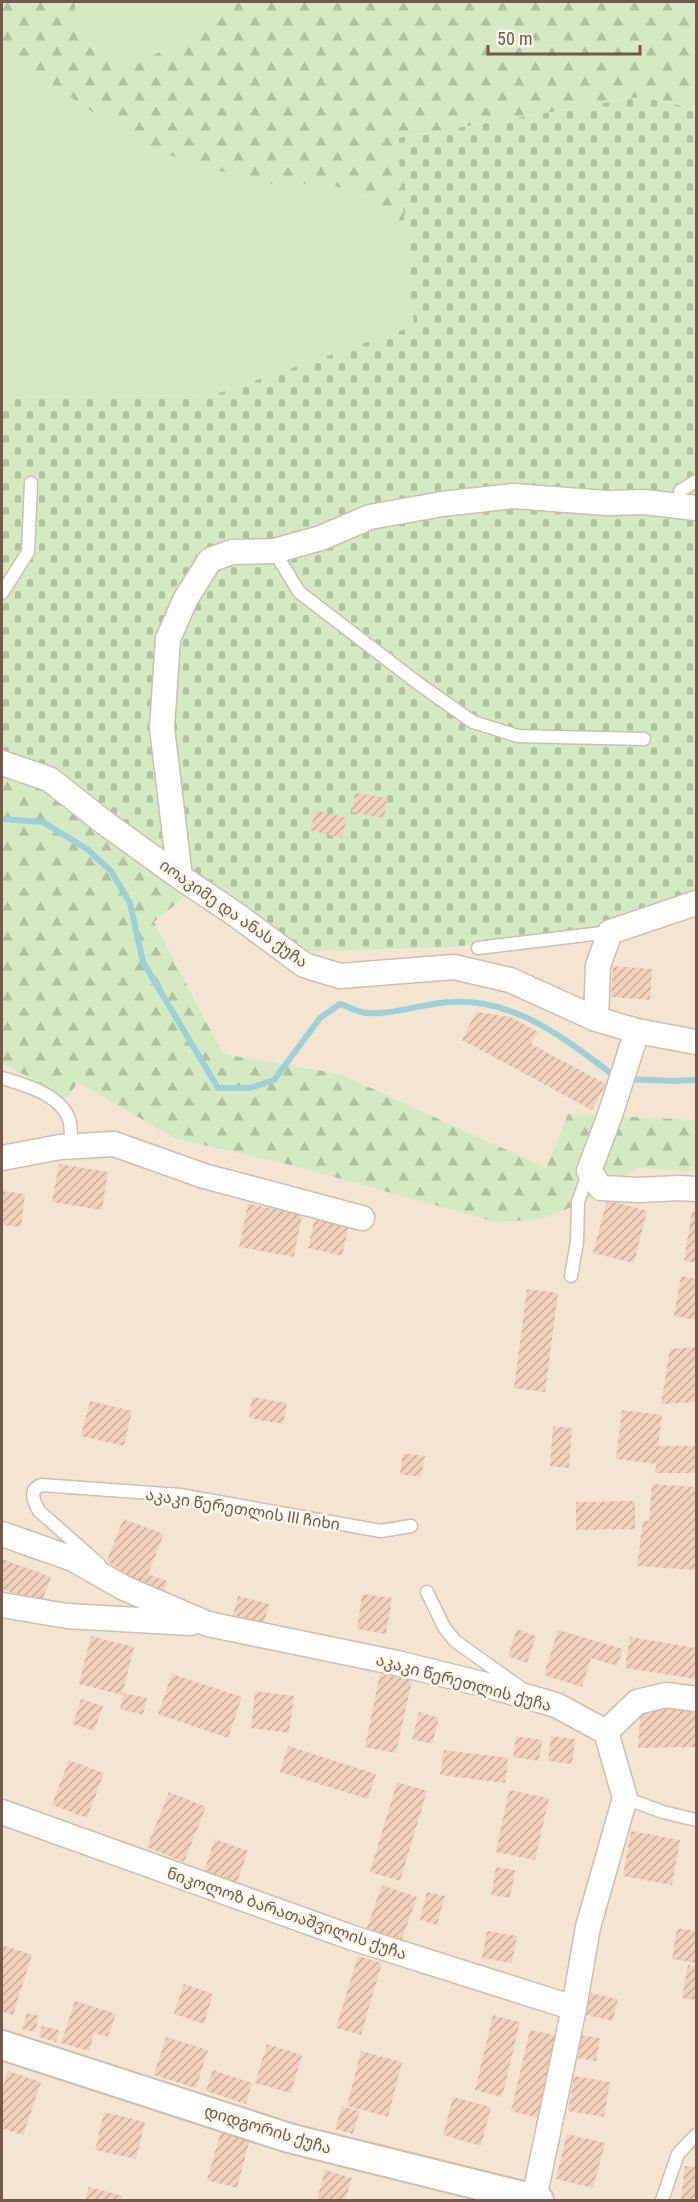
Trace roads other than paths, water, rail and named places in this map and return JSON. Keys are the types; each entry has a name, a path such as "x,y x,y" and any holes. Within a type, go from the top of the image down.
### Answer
{"street":[{"path":"180,877 162,728 168,639 185,600 210,560 231,552 274,552 321,538 370,517 441,504 513,496 607,504 644,502 688,507"},
{"name":"იოაკიმე და ანას ქუჩა","path":"2,763 49,779 180,877 304,965 340,976 454,967 510,980 597,1019 637,1031 696,1042"},
{"path":"597,1019 598,966 610,932 696,903"},
{"path":"637,1031 589,1171 601,1188 696,1190"},
{"path":"2,1158 71,1147 114,1144 204,1176 362,1218"},
{"name":"აკაკი წერეთლის ქუჩა","path":"2,1534 73,1559 124,1588 208,1624 397,1663 539,1700 556,1706 606,1732"},
{"path":"2,1605 66,1616 208,1624"},
{"path":"537,2200 588,1927 625,1798 606,1732 637,1702 666,1695 696,1699"},
{"name":"ნიკოლოზ ბარათაშვილის ქუჩა","path":"2,1812 353,1938 574,2008"},
{"name":"დიდგორის ქუჩა","path":"2,2045 289,2138 537,2200"}],"lane":[{"path":"688,507 680,491 696,481"},
{"path":"2,592 28,552 31,483"},
{"path":"274,552 299,592 419,684 473,722 518,736 644,739"},
{"path":"478,948 610,932"},
{"path":"2,1078 24,1085 51,1098 59,1105 66,1113 70,1123 71,1147"},
{"path":"571,1276 577,1242 578,1202 589,1171"},
{"name":"აკაკი წერეთლის III ჩიხი","path":"124,1588 79,1544 39,1511 34,1502 33,1492 36,1487 41,1485 180,1495 381,1531 411,1526"},
{"path":"428,1592 444,1627 455,1641 539,1700"},
{"path":"625,1798 663,1812 696,1820"},
{"path":"662,2200 678,2154 696,2135"}],"waterway":[{"path":"2,819 43,822 87,849 111,871 130,903 143,962 218,1088 250,1088 274,1080 320,1018 340,1004 370,1013 452,1002 498,1007 540,1024 579,1049 616,1077"},
{"path":"628,1079 696,1080"}]}
